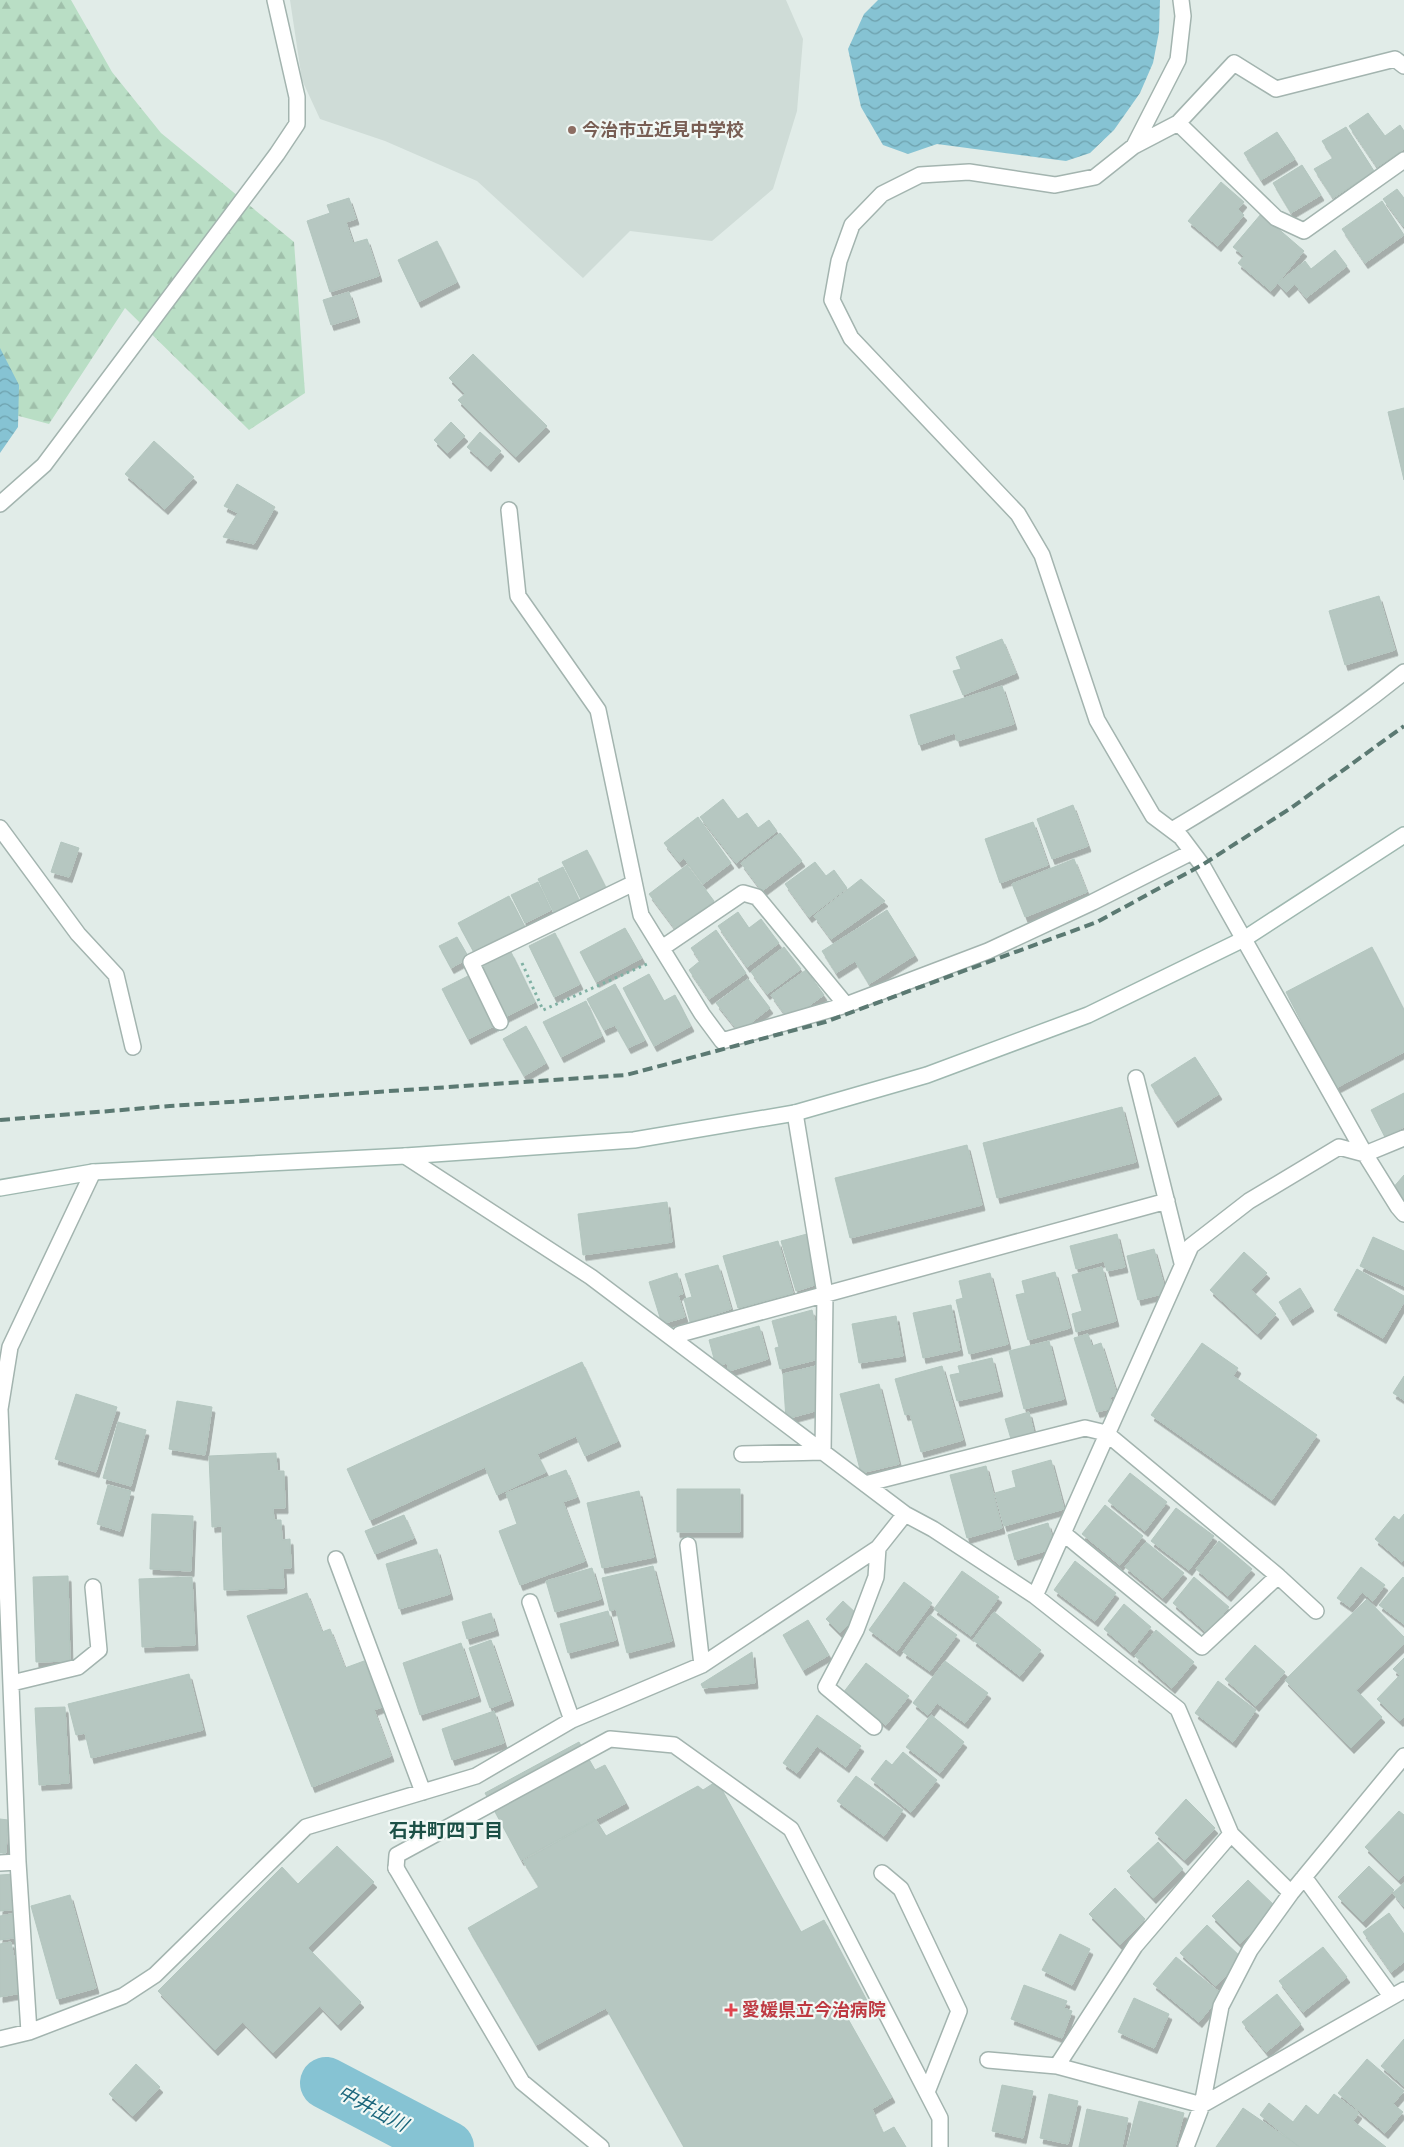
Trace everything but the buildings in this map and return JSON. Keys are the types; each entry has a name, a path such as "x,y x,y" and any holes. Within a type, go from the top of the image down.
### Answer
{"street":[{"path":"0,504 44,465 278,154 297,124 298,97 275,0"},
{"path":"1134,146 1178,60 1183,16 1181,0"},
{"path":"1404,66 1395,59 1276,89 1234,63 1178,123 1134,146 1095,177 1055,185 969,172 920,175 882,194 852,225 839,261 832,300 851,338 1018,514 1042,555 1096,720 1154,816 1181,837 1202,864 1365,1154 1404,1214"},
{"path":"1178,123 1276,218 1304,231 1404,160"},
{"path":"509,510 518,596 598,710 641,915 722,1041 846,1005 988,951 1093,902 1192,852"},
{"path":"1172,830 1240,790 1366,702 1404,672"},
{"path":"0,828 78,934 116,975 133,1047"},
{"path":"0,1188 93,1172 405,1156 634,1140 795,1113 926,1075 1088,1015 1244,940 1404,835"},
{"path":"500,1022 471,962 634,883"},
{"path":"664,952 743,893 757,897 846,1005"},
{"path":"1136,1078 1182,1263"},
{"path":"795,1113 825,1294 823,1452"},
{"path":"1035,1596 1106,1433 1191,1246 1249,1201 1339,1146 1365,1154 1404,1138"},
{"path":"405,1156 590,1277 905,1514 933,1529 1035,1596 1178,1709 1231,1834 1291,1892"},
{"path":"28,2032 18,1862 0,1409 10,1347 93,1172"},
{"path":"680,1334 1167,1201"},
{"path":"865,1484 1085,1428 1106,1433 1278,1576 1316,1611"},
{"path":"742,1454 823,1452"},
{"path":"0,2039 28,2032 123,1996 155,1975 306,1827 476,1776 572,1720 702,1665 878,1548 905,1514"},
{"path":"1063,1533 1202,1648 1278,1576"},
{"path":"688,1545 702,1665"},
{"path":"874,1727 826,1687 856,1630 876,1578 878,1548"},
{"path":"336,1559 423,1792"},
{"path":"12,1683 78,1667 99,1650 93,1587"},
{"path":"530,1602 572,1720"},
{"path":"601,2147 522,2082 396,1868 397,1855 610,1739 674,1744 791,1829 940,2118 940,2147"},
{"path":"1186,2147 1202,2105 1221,2006 1250,1950 1291,1892 1404,1756"},
{"path":"1057,2066 1135,1946 1231,1834"},
{"path":"0,1863 18,1862"},
{"path":"882,1873 901,1889 958,2011 927,2092"},
{"path":"988,2060 1057,2066 1202,2105 1398,1993 1304,1877"}],"path":[{"path":"513,941 543,1010 664,952"}],"shaded area":[{"name":"今治市立近見中学校","path":"290,0 786,0 803,39 797,111 773,189 712,241 630,231 583,278 477,181 385,141 320,119 302,80"}],"green space":[{"path":"0,0 71,0 112,72 161,133 294,242 305,393 249,430 125,308 49,424 0,411"}],"water":[{"path":"878,0 1160,0 1159,32 1153,63 1140,93 1114,130 1090,153 1066,161 937,144 908,154 883,145 861,107 848,49 864,14"},
{"path":"0,348 19,385 18,427 0,453"}],"waterway":[{"name":"中井出川","path":"326,2083 448,2147"}],"railway":[{"path":"0,1120 170,1106 626,1075 825,1022 1097,922 1202,865 1291,808 1404,726"}],"place":[{"name":"今治市立近見中学校","path":"572,130"},
{"name":"愛媛県立今治病院","path":"731,2010"}],"district":[{"name":"石井町四丁目","path":"446,1830"}]}
